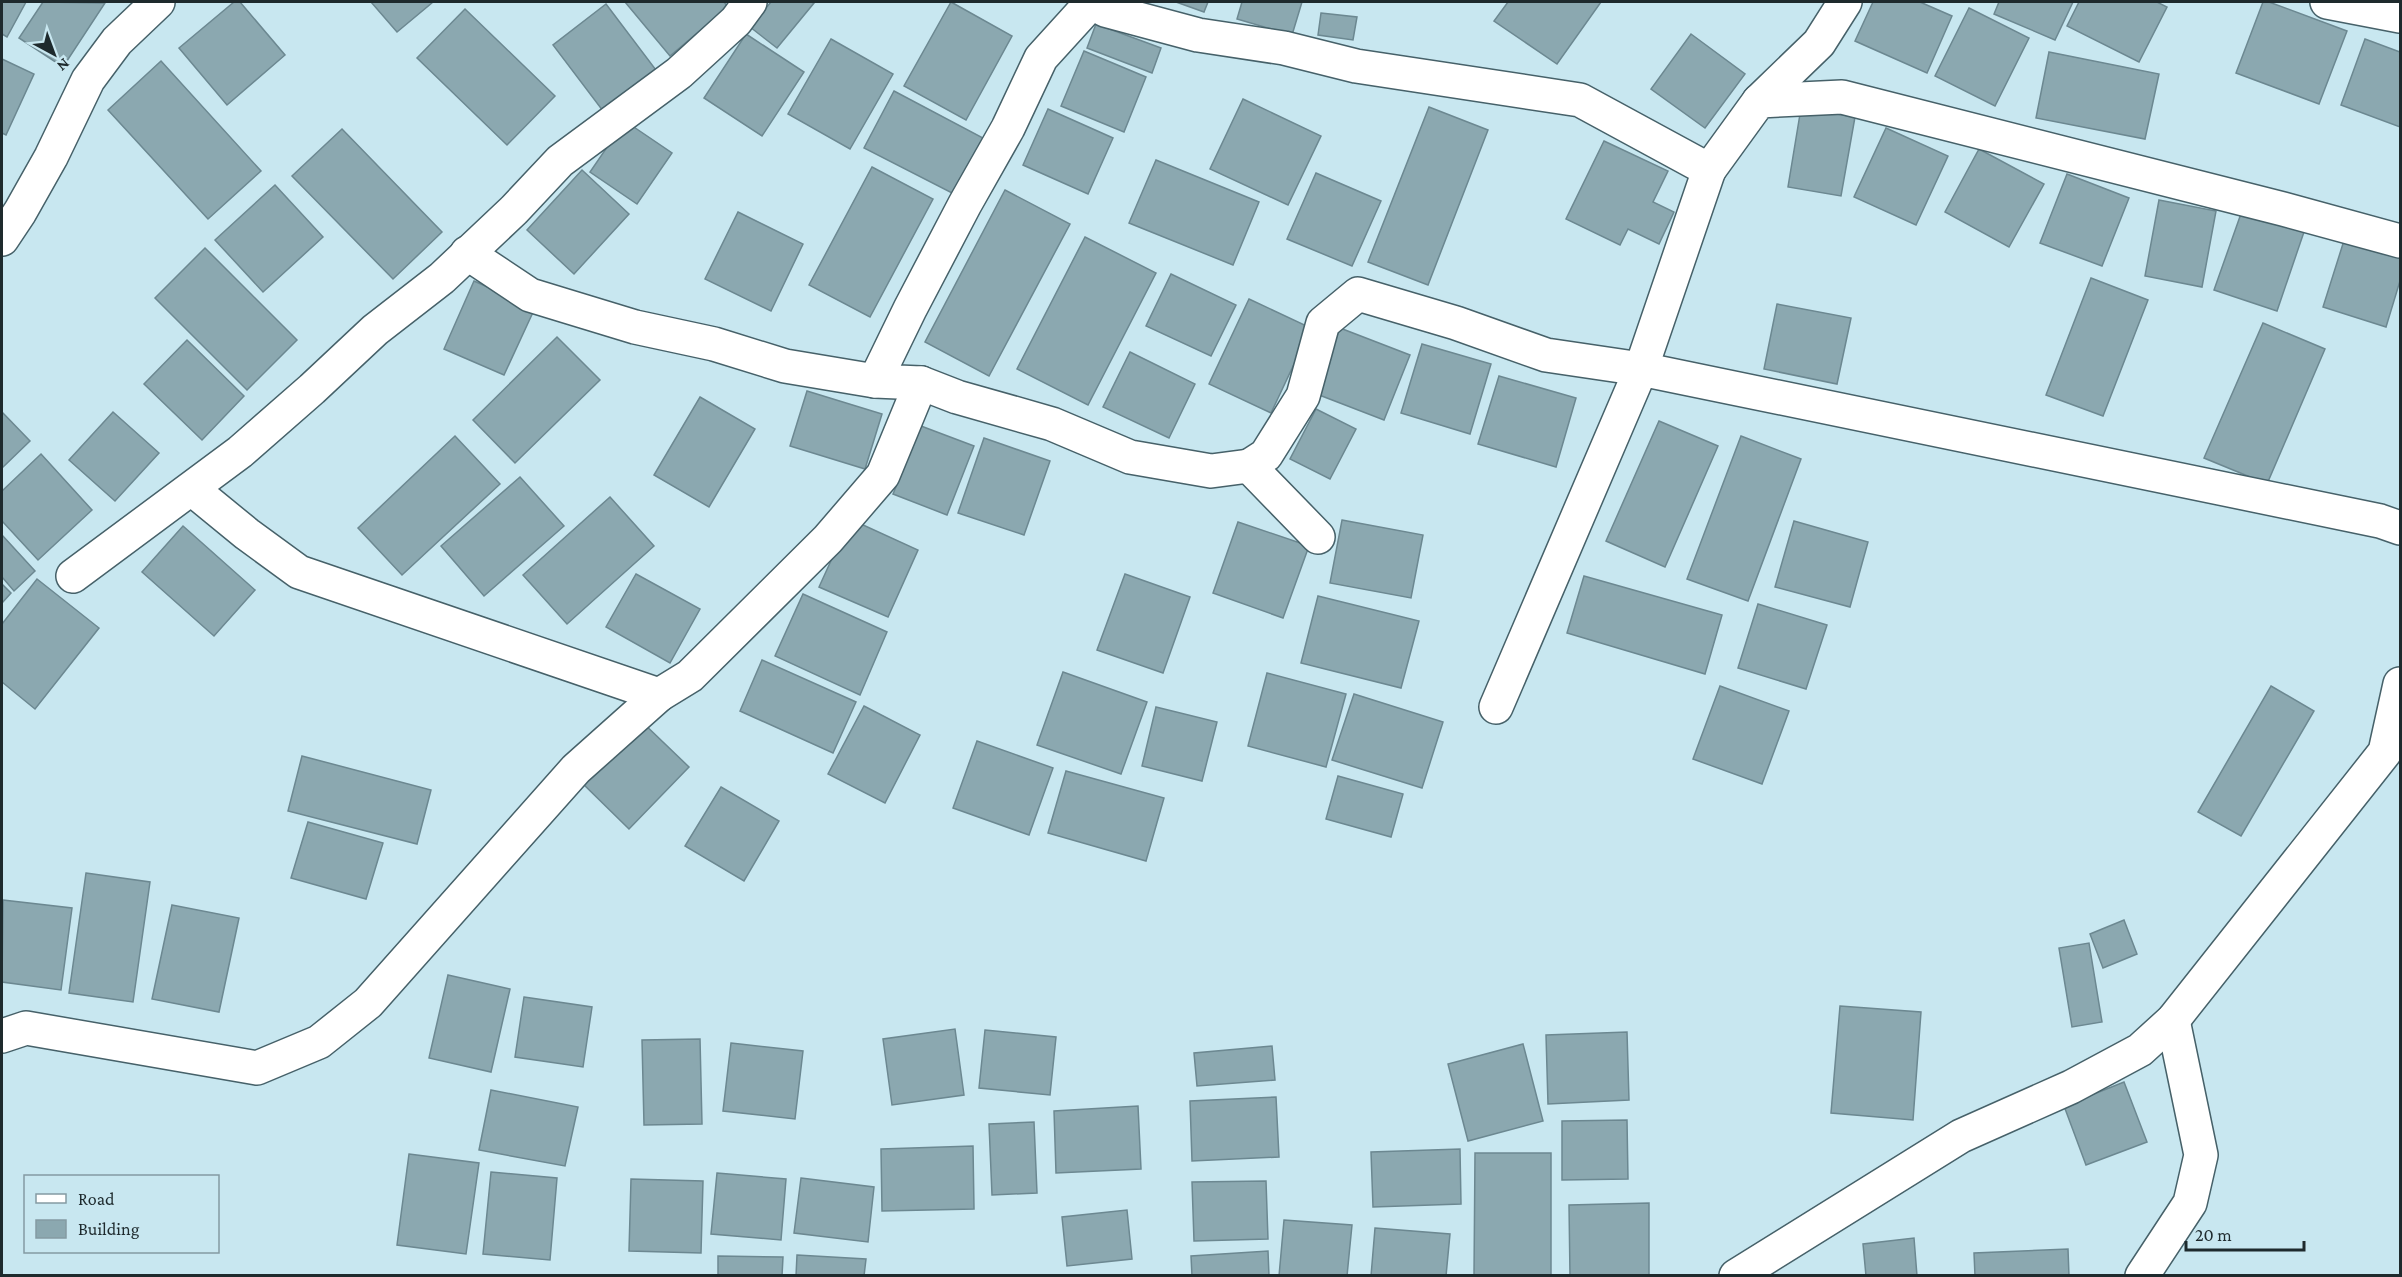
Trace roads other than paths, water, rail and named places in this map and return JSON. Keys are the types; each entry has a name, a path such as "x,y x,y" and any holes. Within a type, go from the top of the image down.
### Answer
{"street":[{"path":"2,239 51,157 88,80 117,41 158,2"},
{"path":"74,576 240,452 375,330 441,278 514,210 561,161 679,73 736,21 750,2"},
{"path":"875,381 909,309 964,204 1008,128 1041,58 1092,2 1106,10 1198,35 1284,48 1356,66 1580,100 1709,170"},
{"path":"1496,707 1641,369 1709,170 1759,101 1819,44 1845,2"},
{"path":"2327,2 2400,16"},
{"path":"1759,101 1842,98 2283,209 2400,241"},
{"path":"467,253 530,295 635,327 714,344 784,366 875,381 921,383 957,397 1052,424 1130,457 1211,471 1249,466 1266,455 1303,396 1323,323 1358,294 1456,323 1546,355 1641,369 2369,518 2400,528"},
{"path":"2,1036 26,1028 257,1068 319,1042 368,1004 576,769 659,695 698,668 828,539 883,475 921,383"},
{"path":"1249,466 1318,537"},
{"path":"192,489 247,534 299,572 659,695"},
{"path":"1736,1275 1960,1136 2071,1087 2139,1050 2173,1020 2393,750 2400,684"},
{"path":"2142,1275 2190,1203 2200,1155 2173,1020"}]}
